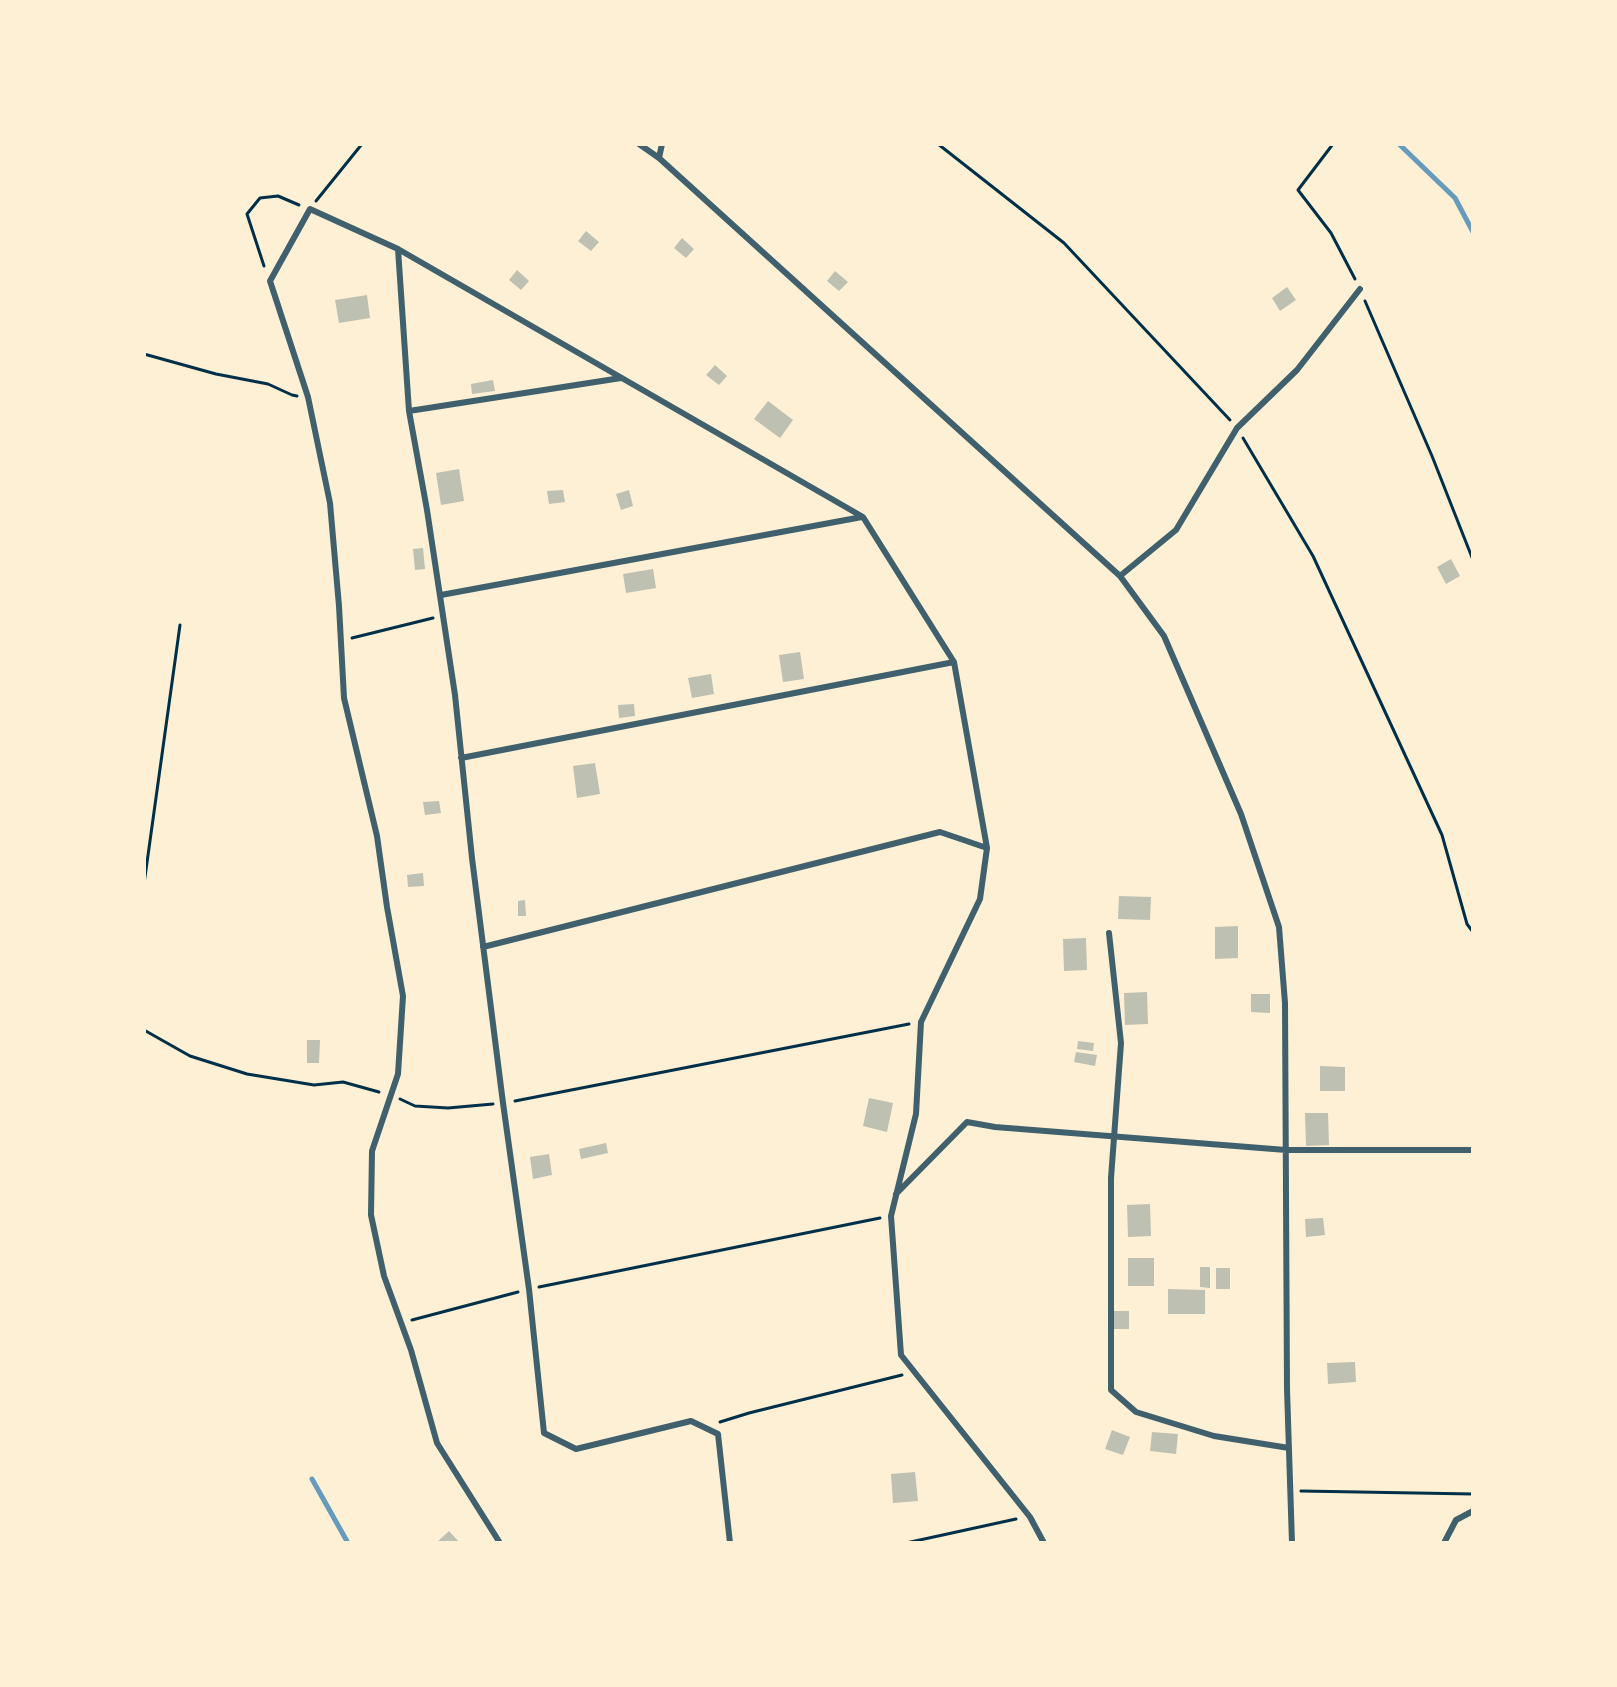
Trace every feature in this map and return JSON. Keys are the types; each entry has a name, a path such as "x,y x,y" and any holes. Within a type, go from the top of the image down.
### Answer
{"street":[{"path":"639,144 659,158 1120,576 1164,636 1241,814 1279,927 1286,1003 1287,1389 1292,1543"},
{"path":"659,158 662,144"},
{"path":"500,1543 437,1443 411,1350 384,1276 371,1215 372,1151 398,1074 403,996 377,836 344,698 330,503 308,397 270,281 310,209 398,249 863,517 954,662 987,848 980,899 921,1022 916,1114 891,1216 901,1354 1030,1516 1044,1543"},
{"path":"398,249 409,411 441,595 455,696 472,858 529,1289 544,1433 576,1449 691,1421 718,1434 730,1543"},
{"path":"1120,576 1176,530 1237,428 1297,370 1360,289"},
{"path":"409,411 621,378"},
{"path":"441,595 863,517"},
{"path":"461,758 954,662"},
{"path":"483,947 940,832 987,848"},
{"path":"1109,933 1121,1043 1111,1178 1111,1390 1136,1412 1215,1436 1289,1448"},
{"path":"896,1195 967,1122 995,1127 1286,1150 1473,1150"},
{"path":"1444,1543 1456,1520 1473,1511"}],"path":[{"path":"270,281 247,214 260,198 279,196 310,209 362,144"},
{"path":"938,144 1064,243 1237,428 1313,556 1442,835 1467,924 1473,932"},
{"path":"1333,144 1298,190 1331,233 1360,289 1432,456 1473,560"},
{"path":"144,354 216,374 268,384 292,395 308,397"},
{"path":"341,641 443,616"},
{"path":"144,884 180,625"},
{"path":"144,1030 190,1056 247,1074 314,1085 343,1082 391,1095 415,1106 448,1108 503,1103 921,1022"},
{"path":"415,1319 529,1289 891,1216"},
{"path":"704,1427 749,1413 915,1372"},
{"path":"1290,1491 1473,1494"},
{"path":"906,1543 1030,1516"}],"building":[{"path":"586,231 599,242 591,251 578,241"},
{"path":"682,238 694,249 686,258 674,248"},
{"path":"517,270 529,281 521,290 509,280"},
{"path":"835,271 848,282 839,291 827,281"},
{"path":"1287,287 1296,300 1280,311 1272,298"},
{"path":"367,295 370,318 339,323 335,300"},
{"path":"715,365 727,376 719,385 706,375"},
{"path":"493,380 495,391 472,394 471,384"},
{"path":"768,401 793,420 780,438 754,419"},
{"path":"459,469 464,501 441,505 436,473"},
{"path":"563,490 565,502 549,504 547,491"},
{"path":"629,490 633,506 621,510 616,494"},
{"path":"423,548 425,569 415,570 413,549"},
{"path":"1451,559 1460,576 1446,584 1437,567"},
{"path":"653,569 656,588 626,593 623,574"},
{"path":"800,652 804,679 783,682 779,655"},
{"path":"711,674 714,694 692,698 688,678"},
{"path":"634,704 635,716 619,718 618,705"},
{"path":"595,763 600,794 577,798 573,766"},
{"path":"439,801 441,813 425,815 423,802"},
{"path":"423,873 424,886 408,887 407,875"},
{"path":"1119,896 1151,897 1150,920 1118,919"},
{"path":"525,900 526,916 518,916 518,901"},
{"path":"1238,926 1238,958 1215,959 1215,927"},
{"path":"1086,938 1087,970 1064,971 1063,939"},
{"path":"1147,992 1148,1024 1125,1025 1124,993"},
{"path":"1251,994 1270,994 1270,1013 1251,1012"},
{"path":"307,1040 320,1040 319,1063 307,1063"},
{"path":"1078,1041 1094,1043 1093,1051 1077,1049"},
{"path":"1076,1052 1097,1055 1095,1066 1074,1062"},
{"path":"1320,1066 1345,1067 1345,1091 1320,1091"},
{"path":"869,1098 893,1103 887,1132 863,1126"},
{"path":"1305,1113 1328,1113 1329,1145 1306,1146"},
{"path":"606,1143 608,1153 581,1159 579,1149"},
{"path":"549,1154 552,1175 533,1179 530,1157"},
{"path":"1150,1204 1151,1236 1128,1237 1127,1205"},
{"path":"1323,1218 1325,1235 1306,1237 1305,1219"},
{"path":"1128,1258 1154,1258 1154,1286 1128,1286"},
{"path":"1200,1267 1210,1267 1210,1288 1200,1287"},
{"path":"1216,1268 1230,1268 1230,1289 1216,1289"},
{"path":"1168,1289 1205,1290 1205,1314 1168,1314"},
{"path":"1114,1311 1129,1311 1129,1329 1114,1329"},
{"path":"1355,1362 1356,1382 1328,1384 1327,1363"},
{"path":"1112,1430 1130,1437 1123,1455 1105,1449"},
{"path":"1152,1432 1178,1434 1176,1454 1150,1451"},
{"path":"915,1472 918,1501 893,1503 891,1474"},
{"path":"449,1531 460,1543 436,1543"}],"waterway":[{"path":"1399,144 1455,198 1473,232"},
{"path":"312,1479 348,1543"}]}
